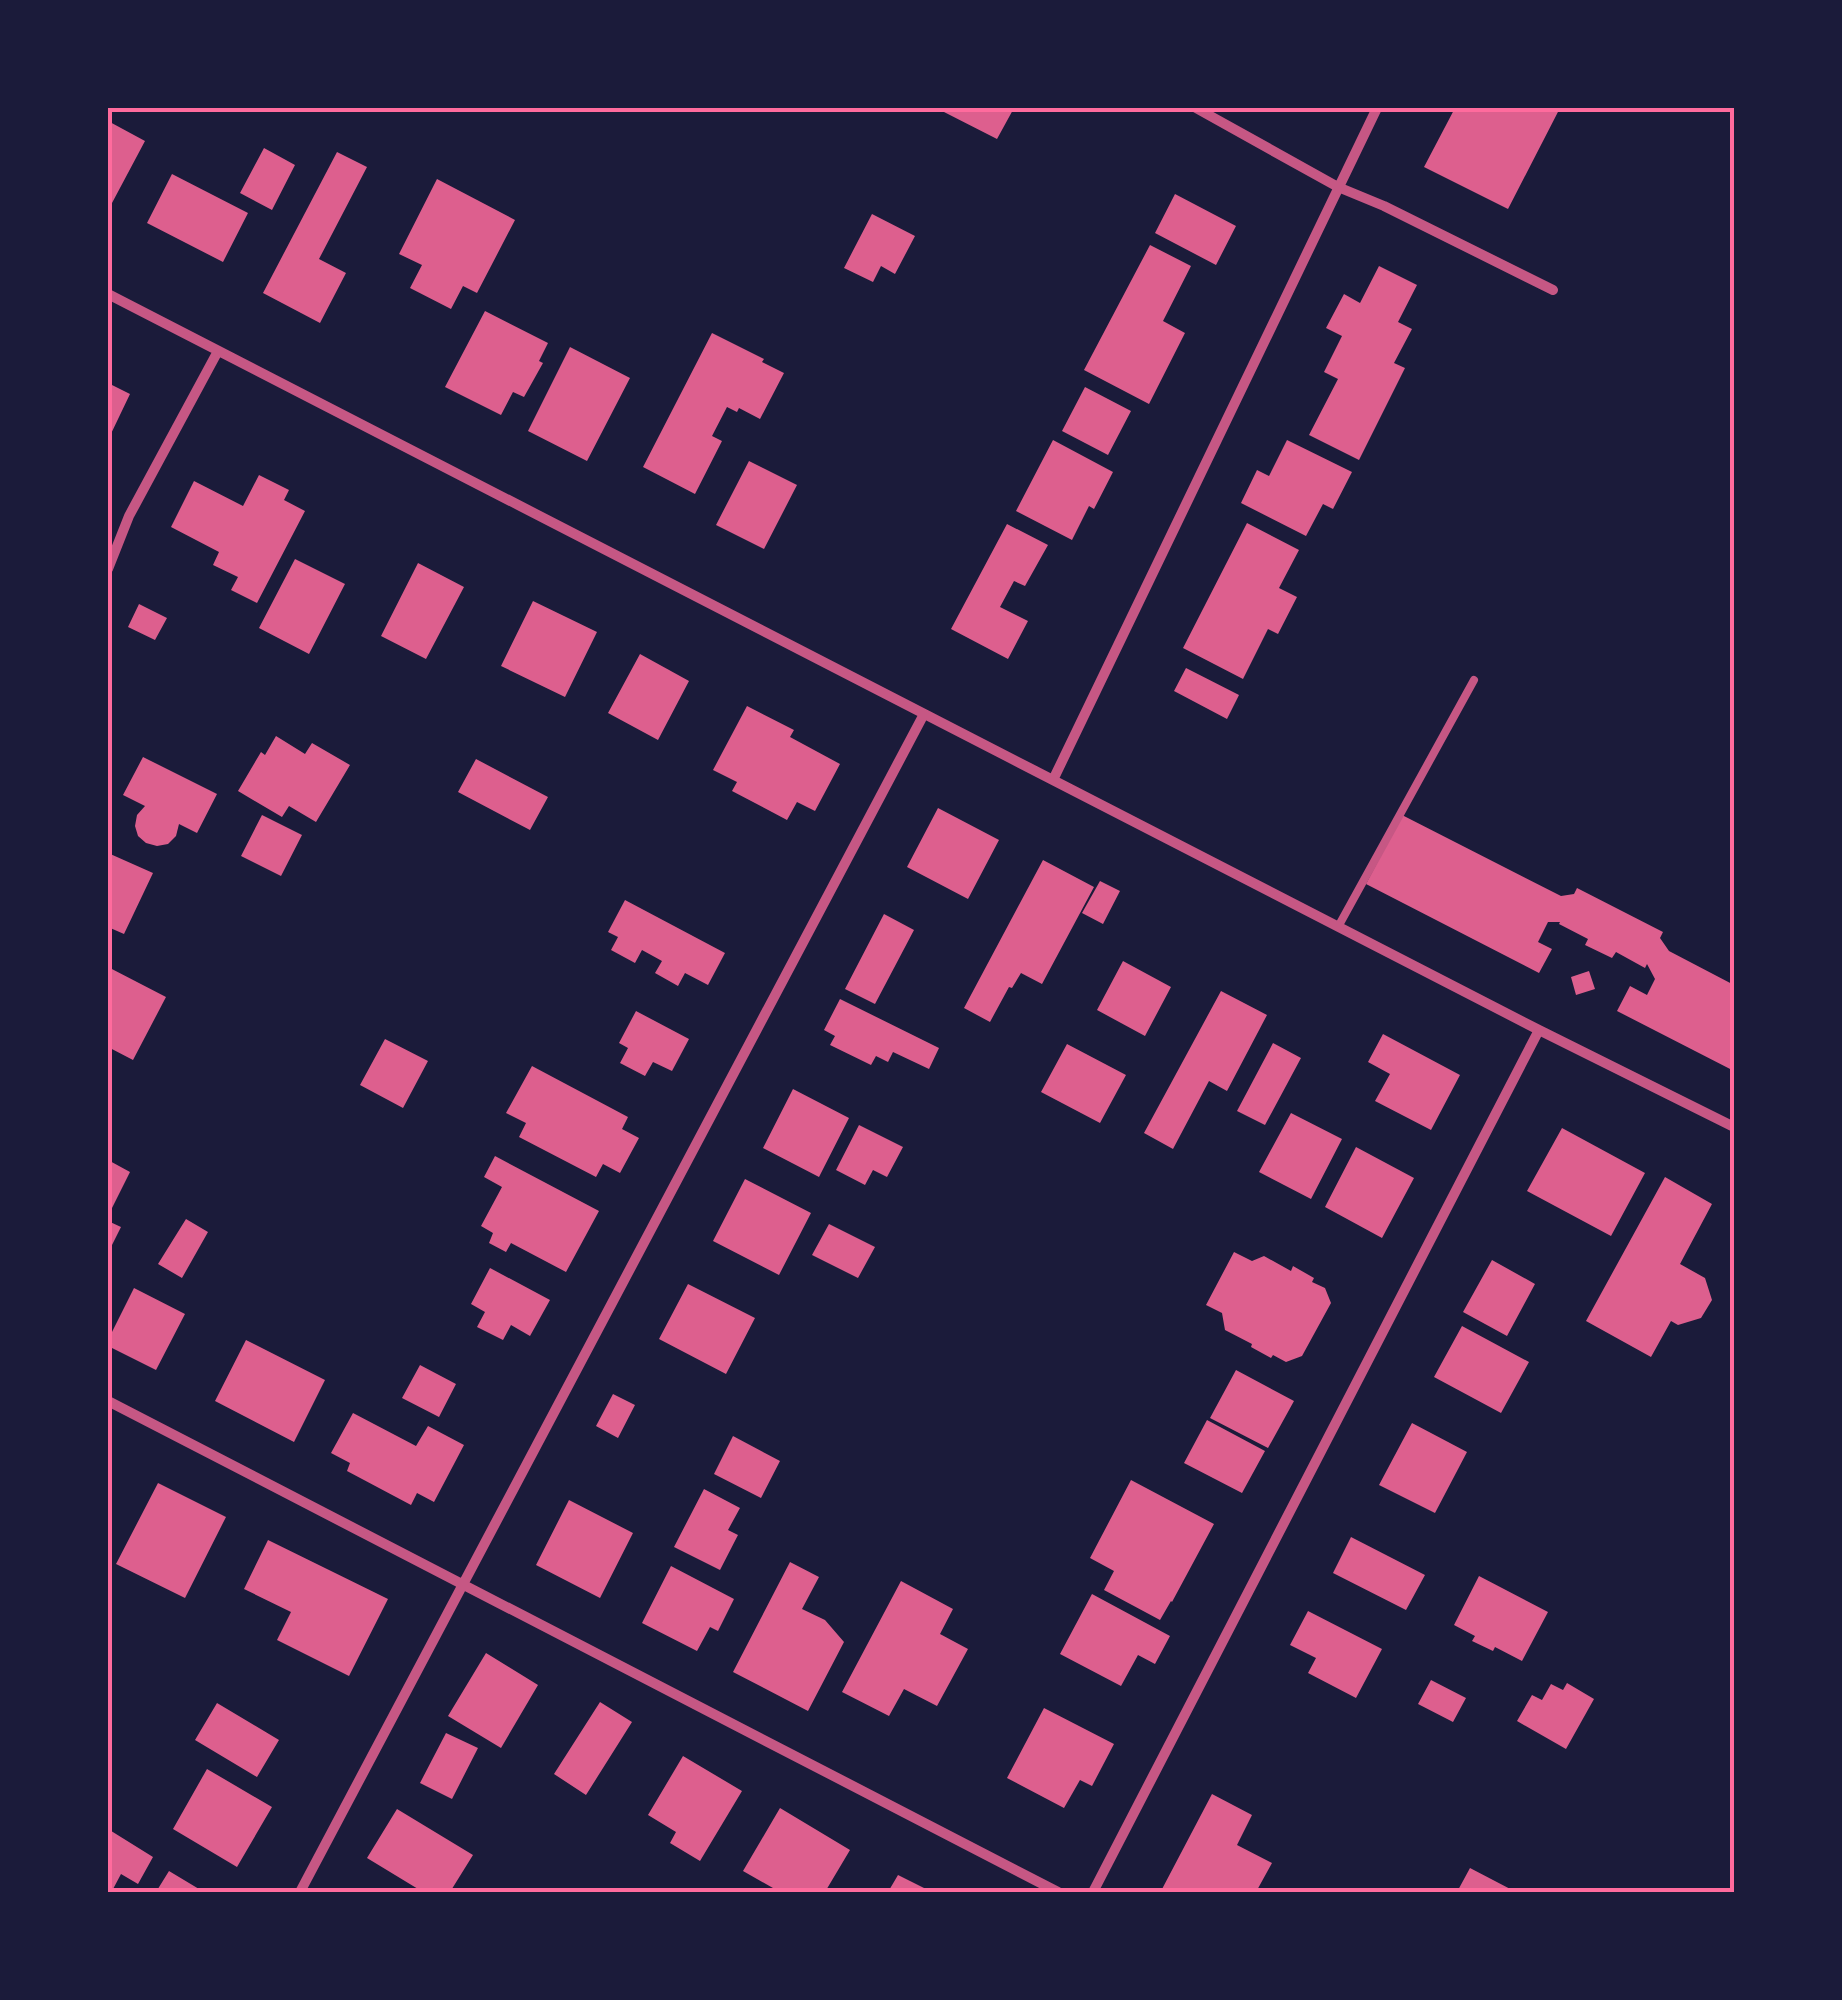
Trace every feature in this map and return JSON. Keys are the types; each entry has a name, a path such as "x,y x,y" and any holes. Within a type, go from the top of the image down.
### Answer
{"street":[{"path":"1196,108 1338,188 1384,206 1552,290"},
{"path":"1053,780 1378,108"},
{"path":"108,294 1734,1127"},
{"path":"108,569 129,516 218,350"},
{"path":"300,1892 924,714"},
{"path":"1093,1892 1539,1030"},
{"path":"108,1401 1058,1892"}],"lane":[{"path":"1338,927 1474,680"}],"building":[{"path":"947,108 1014,108 997,139 944,112"},
{"path":"1455,108 1560,108 1508,209 1424,167"},
{"path":"108,121 145,141 112,203 108,201"},
{"path":"264,148 295,165 272,210 240,193"},
{"path":"337,152 367,167 319,259 346,273 320,323 263,293"},
{"path":"172,174 248,213 223,262 147,223"},
{"path":"437,179 515,220 477,293 463,286 451,309 410,288 422,265 399,254"},
{"path":"1175,194 1236,226 1216,265 1155,233"},
{"path":"872,214 915,236 895,274 881,266 873,282 844,268"},
{"path":"1150,245 1191,266 1163,321 1185,333 1149,404 1084,370"},
{"path":"1379,266 1417,285 1398,322 1412,329 1394,363 1405,368 1359,460 1309,435 1338,379 1324,372 1342,336 1326,328 1344,294 1360,303"},
{"path":"485,311 548,343 539,361 543,363 524,397 513,392 501,415 445,387"},
{"path":"712,333 784,373 760,419 739,408 737,412 727,407 712,436 722,441 695,494 643,467"},
{"path":"570,347 630,378 587,461 528,431"},
{"path":"108,383 130,394 108,440"},
{"path":"1085,387 1131,411 1108,455 1062,431"},
{"path":"1053,440 1113,472 1072,540 1016,511"},
{"path":"1287,440 1352,472 1333,509 1323,504 1306,536 1241,503 1257,470 1269,476"},
{"path":"749,461 797,485 764,549 716,525"},
{"path":"259,475 289,490 284,500 305,511 257,603 231,590 238,577 213,565 219,552 171,527 194,481 243,506"},
{"path":"1247,523 1299,550 1279,588 1297,597 1278,634 1268,629 1243,679 1183,648"},
{"path":"1007,524 1048,545 1025,586 1014,581 1000,607 1028,621 1008,659 951,629"},
{"path":"295,559 345,584 309,654 259,628"},
{"path":"418,563 464,587 426,659 381,636"},
{"path":"533,601 597,632 565,697 501,666"},
{"path":"139,604 167,618 155,640 128,627"},
{"path":"640,654 689,681 658,740 608,713"},
{"path":"1186,668 1239,695 1227,719 1174,691"},
{"path":"747,706 794,730 790,737 840,764 815,811 797,802 787,820 732,791 737,782 713,770"},
{"path":"276,736 305,754 312,743 350,765 316,822 289,806 282,817 238,791 261,752 265,755"},
{"path":"143,757 217,794 197,833 179,824 176,836 168,844 157,846 138,836 137,815 145,806 123,795"},
{"path":"476,759 548,797 530,830 458,792"},
{"path":"938,808 999,840 968,899 907,867"},
{"path":"262,815 302,835 281,876 241,856"},
{"path":"1402,815 1561,896 1574,894 1577,888 1663,932 1660,938 1669,951 1734,985 1734,1071 1617,1011 1630,986 1647,995 1655,979 1647,964 1645,968 1616,952 1612,958 1585,945 1588,939 1560,922 1548,922 1538,942 1552,949 1539,973 1366,884"},
{"path":"108,853 153,873 124,934 108,927"},
{"path":"1043,860 1094,887 1042,984 1021,973 990,1022 964,1008"},
{"path":"1100,881 1120,891 1103,924 1082,913"},
{"path":"625,900 725,953 708,985 685,973 678,986 655,973 662,961 642,950 635,963 611,950 618,937 608,932"},
{"path":"884,914 914,930 875,1004 845,989"},
{"path":"1123,961 1171,987 1145,1036 1097,1010"},
{"path":"108,967 166,997 133,1060 108,1047"},
{"path":"1589,971 1595,989 1576,995 1571,977"},
{"path":"1221,991 1267,1015 1227,1091 1209,1081 1173,1149 1144,1133"},
{"path":"840,999 939,1048 929,1069 893,1052 888,1062 876,1056 871,1065 830,1045 835,1036 824,1030"},
{"path":"636,1011 689,1039 672,1071 653,1062 645,1076 620,1063 628,1048 619,1043"},
{"path":"1383,1034 1460,1075 1431,1130 1375,1101 1390,1074 1368,1062"},
{"path":"385,1039 428,1061 403,1108 360,1085"},
{"path":"1273,1043 1301,1058 1265,1125 1237,1111"},
{"path":"1067,1044 1126,1075 1100,1123 1041,1092"},
{"path":"532,1066 628,1117 622,1129 639,1138 620,1173 603,1164 596,1177 519,1137 526,1123 506,1113"},
{"path":"793,1089 849,1118 819,1177 763,1148"},
{"path":"1291,1113 1342,1139 1311,1199 1259,1172"},
{"path":"859,1125 903,1147 887,1177 873,1170 865,1185 836,1170"},
{"path":"1562,1128 1645,1173 1611,1236 1527,1191"},
{"path":"1356,1147 1414,1178 1382,1238 1325,1207"},
{"path":"495,1156 599,1211 566,1272 511,1243 506,1252 489,1243 493,1233 481,1226 502,1187 484,1177"},
{"path":"108,1160 130,1172 108,1216"},
{"path":"1665,1177 1712,1204 1680,1264 1705,1278 1712,1300 1701,1318 1678,1325 1671,1321 1651,1357 1586,1321"},
{"path":"745,1179 811,1213 779,1275 713,1241"},
{"path":"186,1219 208,1232 182,1278 158,1264"},
{"path":"108,1221 121,1227 108,1253"},
{"path":"829,1224 875,1247 858,1278 812,1255"},
{"path":"1234,1252 1252,1261 1264,1256 1291,1271 1293,1266 1325,1288 1331,1303 1302,1356 1286,1362 1273,1355 1271,1358 1225,1330 1222,1313 1206,1305"},
{"path":"1492,1260 1535,1284 1507,1336 1463,1312"},
{"path":"490,1268 550,1300 530,1336 511,1325 503,1340 477,1327 485,1312 471,1304"},
{"path":"688,1284 755,1318 726,1374 659,1339"},
{"path":"134,1288 185,1314 156,1370 108,1346"},
{"path":"1462,1326 1529,1362 1501,1413 1434,1377"},
{"path":"246,1340 325,1380 294,1442 215,1401"},
{"path":"420,1365 456,1384 439,1417 402,1398"},
{"path":"1236,1370 1294,1401 1268,1448 1210,1418"},
{"path":"613,1394 635,1405 618,1438 596,1426"},
{"path":"353,1413 416,1446 428,1426 464,1445 434,1502 417,1493 411,1505 347,1471 350,1463 331,1453"},
{"path":"1207,1420 1265,1451 1242,1493 1184,1463"},
{"path":"1412,1423 1467,1452 1435,1513 1379,1485"},
{"path":"733,1436 780,1461 761,1498 714,1474"},
{"path":"1131,1480 1214,1524 1160,1620 1104,1590 1114,1571 1090,1558"},
{"path":"158,1483 226,1517 185,1598 116,1564"},
{"path":"704,1489 740,1508 728,1530 738,1535 720,1570 674,1547"},
{"path":"569,1500 633,1533 600,1598 536,1565"},
{"path":"1351,1537 1425,1575 1406,1610 1333,1573"},
{"path":"268,1540 388,1599 349,1676 277,1640 291,1612 244,1589"},
{"path":"790,1562 819,1577 802,1609 825,1620 844,1642 808,1711 733,1672"},
{"path":"671,1566 734,1599 718,1631 710,1627 697,1651 642,1623"},
{"path":"1479,1576 1548,1612 1522,1661 1472,1641 1475,1636 1454,1625"},
{"path":"901,1581 953,1609 940,1634 968,1649 937,1706 904,1689 889,1716 842,1692"},
{"path":"1092,1594 1170,1636 1155,1664 1138,1655 1121,1686 1060,1654"},
{"path":"1308,1611 1382,1649 1356,1698 1308,1673 1316,1658 1290,1645"},
{"path":"486,1653 538,1685 501,1748 448,1716"},
{"path":"1431,1680 1466,1698 1453,1722 1418,1704"},
{"path":"1567,1683 1594,1699 1566,1749 1517,1721 1532,1695 1542,1700 1551,1684 1563,1690"},
{"path":"600,1702 632,1722 586,1795 554,1774"},
{"path":"217,1703 279,1740 257,1777 195,1740"},
{"path":"1044,1708 1114,1744 1092,1786 1080,1780 1064,1808 1007,1778"},
{"path":"446,1733 478,1748 452,1799 420,1783"},
{"path":"683,1756 742,1791 700,1861 670,1843 676,1832 648,1815"},
{"path":"207,1769 272,1807 237,1867 173,1829"},
{"path":"1212,1794 1252,1815 1237,1845 1272,1863 1256,1892 1161,1891"},
{"path":"780,1808 850,1850 825,1892 780,1892 743,1871"},
{"path":"397,1809 473,1855 450,1892 423,1892 367,1858"},
{"path":"108,1829 153,1857 138,1884 121,1874 112,1891 108,1888"},
{"path":"1470,1868 1516,1892 1457,1892"},
{"path":"169,1871 204,1892 156,1892"},
{"path":"898,1875 932,1892 888,1892"}]}
